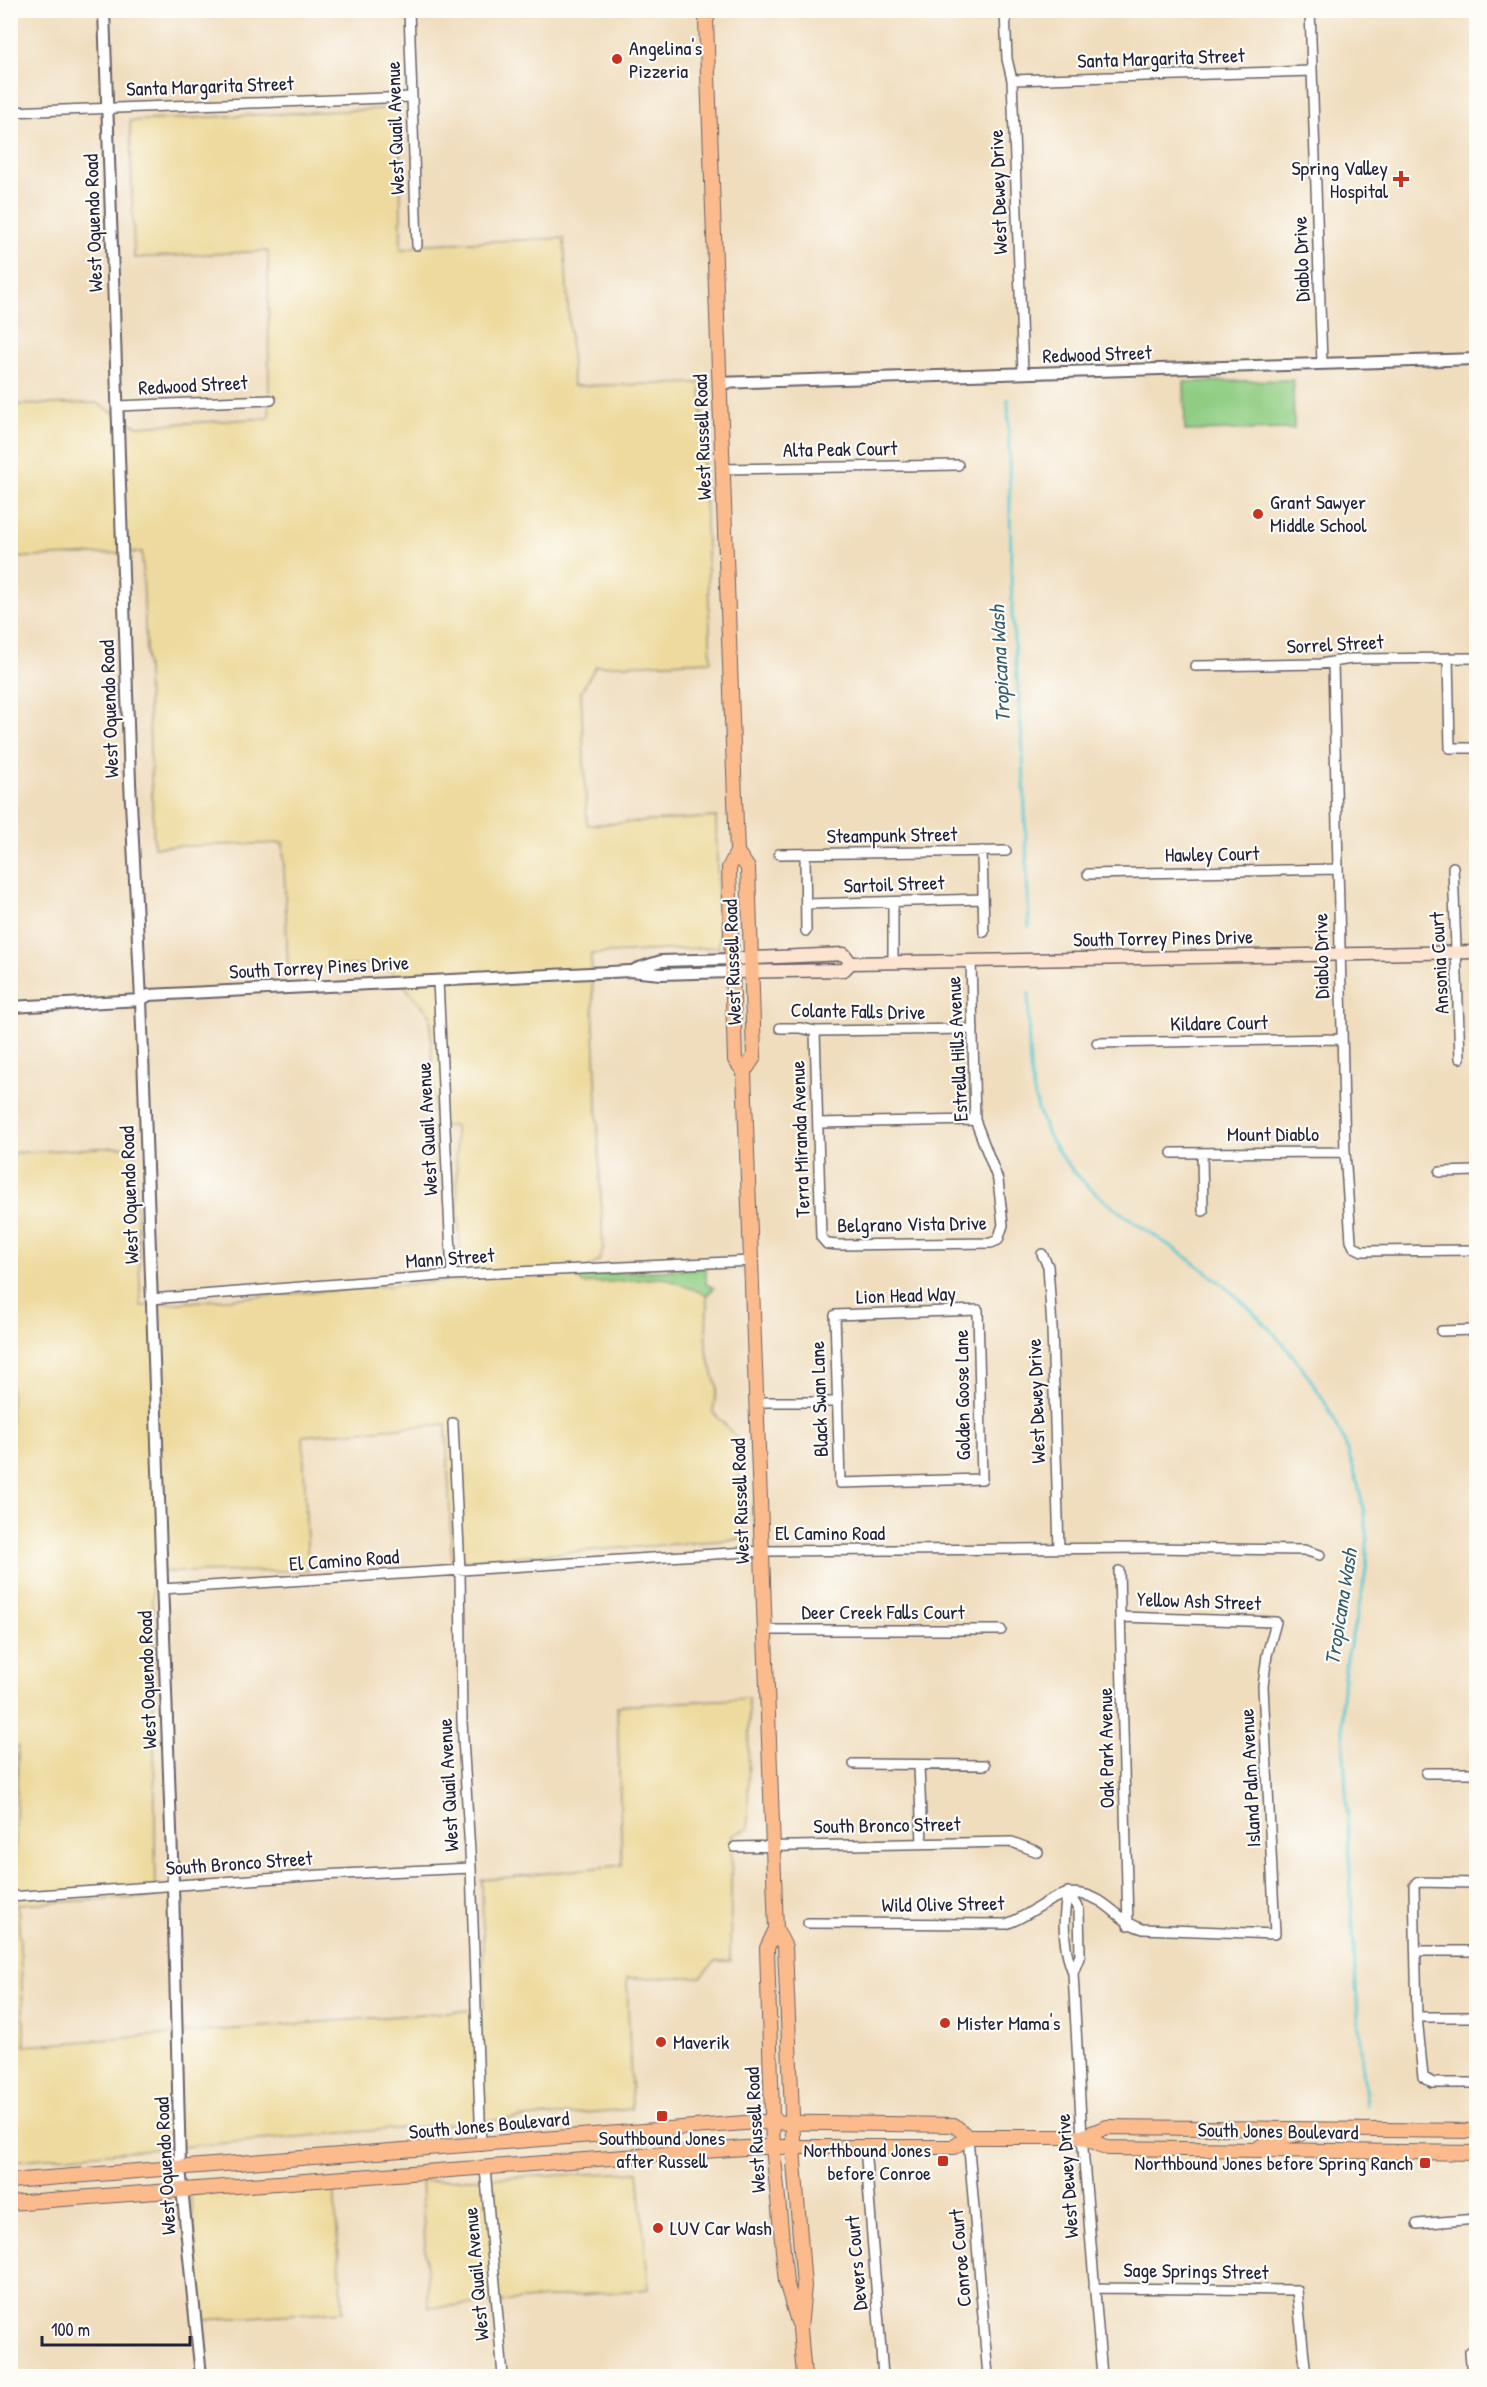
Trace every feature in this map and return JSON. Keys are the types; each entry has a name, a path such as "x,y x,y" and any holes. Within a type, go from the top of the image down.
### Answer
{"main road":[{"name":"West Russell Road","path":"706,14 737,852 729,868 731,965 735,1060 744,1072"},
{"name":"West Russell Road","path":"737,852 748,868 754,1056 744,1072 772,1844 776,1929 785,1947 793,2147 804,2286 800,2329 804,2376"},
{"name":"South Torrey Pines Drive","path":"731,965 752,972 844,970 851,963 1476,952"},
{"name":"South Torrey Pines Drive","path":"731,965 751,958 844,954 851,963"},
{"name":"West Russell Road","path":"776,1929 766,1948 771,2122 786,2282 800,2329"},
{"name":"South Jones Boulevard","path":"10,2181 771,2122 954,2125 968,2137"},
{"name":"South Jones Boulevard","path":"10,2203 773,2147 954,2147 968,2137 1082,2137 1107,2127 1476,2131"},
{"path":"1256,2150 1270,2140 1313,2130"},
{"name":"South Jones Boulevard","path":"1082,2137 1108,2148 1476,2153"}],"street":[{"name":"West Oquendo Road","path":"104,10 173,1885 180,2168 201,2376"},
{"name":"West Quail Avenue","path":"409,10 417,245"},
{"name":"West Dewey Drive","path":"1005,10 1007,59 1012,80 1023,374"},
{"name":"Diablo Drive","path":"1310,10 1322,363"},
{"name":"Santa Margarita Street","path":"1012,80 1312,71"},
{"name":"Santa Margarita Street","path":"10,112 411,97"},
{"name":"Redwood Street","path":"719,383 1476,359"},
{"name":"Redwood Street","path":"117,406 271,400"},
{"name":"Alta Peak Court","path":"722,469 958,465"},
{"path":"1448,658 1450,748 1476,748"},
{"name":"Sorrel Street","path":"1195,666 1334,663 1351,659 1476,658"},
{"name":"Diablo Drive","path":"1334,663 1341,1039 1345,1152 1352,1240 1354,1247 1362,1251 1476,1250"},
{"path":"982,851 984,932"},
{"name":"Steampunk Street","path":"779,854 1006,851"},
{"path":"805,854 806,931"},
{"name":"Ansonia Court","path":"1453,867 1460,1058"},
{"name":"Hawley Court","path":"1088,874 1338,869"},
{"name":"Sartoil Street","path":"806,904 983,900"},
{"path":"892,902 893,962"},
{"name":"Estrella Hills Avenue","path":"971,960 975,1120 998,1180 1002,1225 998,1240"},
{"name":"South Torrey Pines Drive","path":"10,1007 141,1000 149,995 630,971 661,961 731,965"},
{"name":"West Quail Avenue","path":"438,981 452,1275"},
{"name":"Colante Falls Drive","path":"780,1028 815,1031 972,1029"},
{"name":"Terra Miranda Avenue","path":"815,1031 821,1237 827,1244"},
{"name":"Kildare Court","path":"1096,1043 1341,1039"},
{"path":"818,1124 975,1120"},
{"name":"Mount Diablo","path":"1172,1154 1345,1152"},
{"name":"Mount Diablo","path":"1203,1153 1203,1211"},
{"path":"1440,1172 1476,1171"},
{"name":"Belgrano Vista Drive","path":"827,1244 992,1243 998,1240"},
{"name":"West Dewey Drive","path":"1042,1254 1048,1266 1052,1328 1059,1549"},
{"name":"Mann Street","path":"151,1299 452,1275 751,1261"},
{"name":"Lion Head Way","path":"835,1315 978,1310"},
{"name":"Golden Goose Lane","path":"840,1483 982,1479 978,1310"},
{"name":"Black Swan Lane","path":"835,1315 840,1483"},
{"path":"1441,1331 1476,1330"},
{"path":"756,1402 838,1402"},
{"name":"West Quail Avenue","path":"453,1423 460,1571 462,1722 471,1868 481,2146"},
{"name":"El Camino Road","path":"162,1589 762,1551 1304,1550 1320,1555"},
{"name":"Oak Park Avenue","path":"1119,1571 1128,1924"},
{"name":"Yellow Ash Street","path":"1121,1617 1276,1622"},
{"name":"Island Palm Avenue","path":"1128,1924 1143,1929 1275,1934 1263,1686 1267,1655 1276,1622"},
{"name":"Deer Creek Falls Court","path":"765,1630 1002,1630"},
{"path":"854,1764 985,1765"},
{"path":"920,1765 922,1843"},
{"path":"1426,1773 1476,1773"},
{"name":"South Bronco Street","path":"735,1846 1012,1842 1038,1852"},
{"name":"South Bronco Street","path":"10,1897 471,1868"},
{"path":"1476,1883 1415,1883 1417,2017 1423,2077 1433,2083 1476,2083"},
{"name":"West Dewey Drive","path":"1068,1892 1065,1909 1065,1952 1073,1973 1082,2137 1102,2376"},
{"name":"West Dewey Drive","path":"1068,1892 1079,1910 1080,1954 1073,1973"},
{"path":"1068,1892 1091,1896 1108,1906 1128,1924"},
{"name":"Wild Olive Street","path":"808,1923 1006,1924 1020,1919 1046,1901 1068,1892"},
{"path":"1416,1951 1476,1952"},
{"path":"1417,2017 1476,2017"},
{"name":"Conroe Court","path":"968,2137 988,2376"},
{"name":"Devers Court","path":"865,2146 883,2376"},
{"name":"West Quail Avenue","path":"485,2168 503,2376"},
{"path":"1417,2224 1476,2219"},
{"name":"Sage Springs Street","path":"1094,2288 1297,2290 1306,2376"},
{"path":"1472,2376 1473,2350"}],"green space":[{"path":"1293,380 1294,429 1185,431 1184,382"},
{"path":"706,1268 706,1284 714,1288 707,1295 664,1278 583,1284 575,1276"}],"sand":[{"path":"400,108 401,250 426,244 564,238 573,386 701,383 711,661 596,666 581,692 587,825 716,817 719,947 591,954 603,1250 599,1261 576,1276 583,1284 664,1278 707,1295 706,1349 717,1387 713,1412 738,1439 741,1539 452,1561 446,1424 303,1436 308,1571 152,1572 156,1897 18,1904 25,2046 484,2009 482,1880 622,1865 617,1706 749,1698 748,1829 732,1835 730,1961 716,1961 701,1977 627,1978 632,2109 11,2161 10,1897 14,1896 18,1746 10,1746 11,1153 134,1146 141,1306 461,1280 455,1126 435,1126 430,1014 384,964 288,969 283,843 154,847 142,552 11,558 10,405 97,403 137,426 269,418 268,251 134,258 130,121"},
{"path":"638,2172 649,2289 429,2308 421,2181"},
{"path":"334,2188 343,2311 203,2320 190,2193"}],"waterway":[{"name":"Tropicana Wash","path":"1008,399 1012,614 1023,753 1029,927"},
{"name":"Tropicana Wash","path":"1029,993 1028,1031 1033,1087 1043,1123 1064,1160 1079,1177 1114,1208 1217,1280 1263,1322 1304,1370 1321,1396 1336,1423 1353,1466 1363,1510 1367,1554 1363,1586 1345,1670 1342,1705 1355,1977 1367,2105"}],"place":[{"name":"Angelina's Pizzeria","path":"617,59"},
{"name":"Spring Valley Hospital","path":"1401,179"},
{"name":"Grant Sawyer Middle School","path":"1258,514"},
{"name":"Mister Mama's","path":"945,2023"},
{"name":"Maverik","path":"661,2042"},
{"name":"Southbound Jones after Russell","path":"662,2116"},
{"name":"Northbound Jones before Conroe","path":"943,2161"},
{"name":"Northbound Jones before Spring Ranch","path":"1425,2163"},
{"name":"LUV Car Wash","path":"658,2228"}]}
